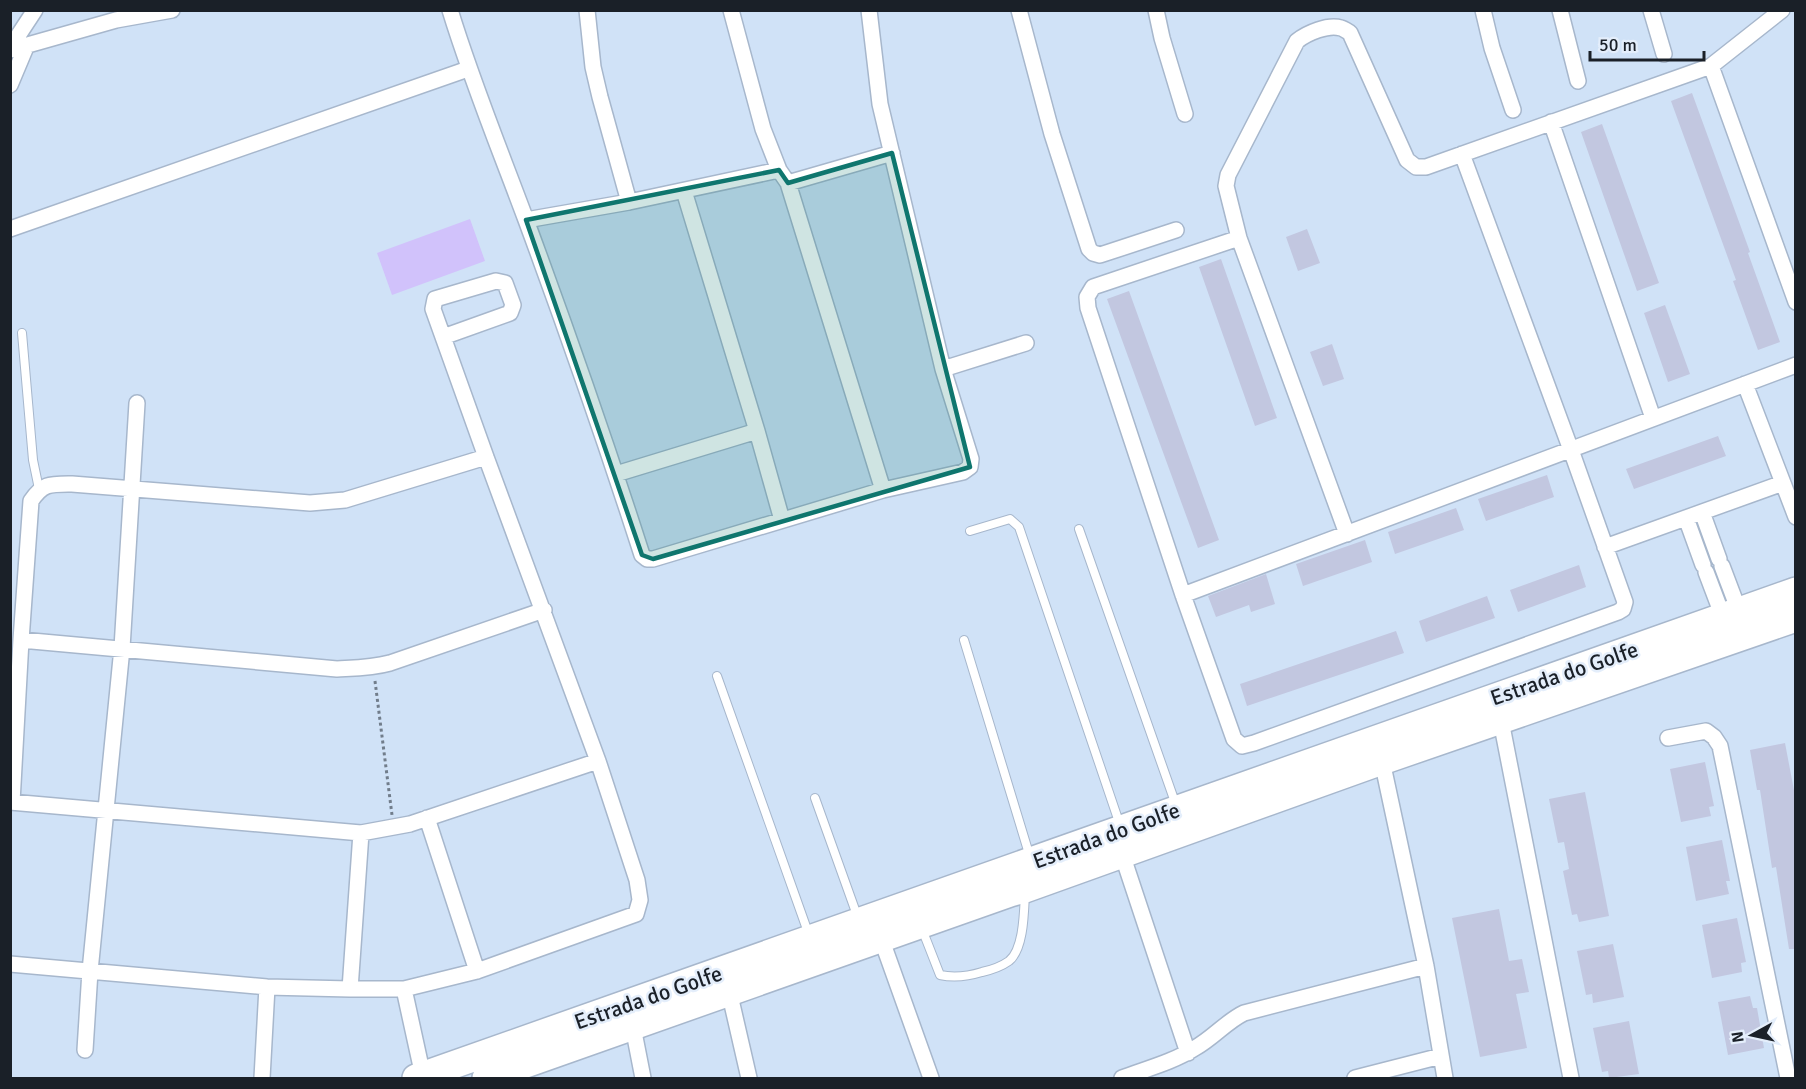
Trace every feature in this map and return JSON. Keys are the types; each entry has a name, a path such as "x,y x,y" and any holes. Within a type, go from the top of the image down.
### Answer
{"highway":[{"name":"Estrada do Golfe","path":"486,1078 535,1070 633,1027 729,991 1010,893 1025,890 1122,842 1178,809 1796,591"},
{"name":"Estrada do Golfe","path":"420,1077 1031,861 1122,842 1382,761 1796,618"}],"street":[{"path":"10,85 16,48 35,10"},
{"path":"16,48 116,20 172,10"},
{"path":"450,10 468,69 526,220 616,474 642,555 647,559 883,490 963,472 970,467 971,459 943,369 880,104 869,10"},
{"path":"587,10 593,67 629,202"},
{"path":"731,10 763,129 779,170 788,183 883,490"},
{"path":"1019,10 1052,134 1089,249 1100,255 1176,230"},
{"path":"1156,10 1161,38 1185,114"},
{"path":"1483,10 1492,48 1513,110"},
{"path":"1560,10 1578,81"},
{"path":"1651,10 1665,54"},
{"path":"1347,534 1239,238 1226,186 1228,176 1297,41 1305,35 1330,28 1341,28 1350,33 1407,160 1416,167 1426,167 1711,66 1782,10"},
{"path":"1711,66 1796,302"},
{"path":"10,229 468,69"},
{"path":"1551,122 1653,418"},
{"path":"788,183 892,153"},
{"path":"1239,238 1093,287 1087,297 1088,308 1183,595 1234,740 1242,746 1623,609 1625,602 1462,154"},
{"path":"526,220 629,202 779,170"},
{"path":"684,191 782,520"},
{"path":"10,964 267,987 404,989 477,971 636,914 640,900 638,880 598,761 486,457 443,337 433,309 435,299 496,281 505,283 513,305 510,313 443,337"},
{"path":"943,369 1026,344"},
{"path":"1183,595 1796,365"},
{"path":"1745,384 1796,517"},
{"path":"86,1050 90,971 122,648 137,403"},
{"path":"616,474 757,431"},
{"path":"486,457 345,500 310,504 55,484 39,489 31,501 11,802 361,833 410,824 598,761"},
{"path":"1605,547 1783,483"},
{"path":"1702,512 1721,562 1731,614"},
{"path":"1686,518 1705,568 1731,614"},
{"path":"21,640 337,669 374,668 543,610"},
{"path":"1501,721 1571,1078"},
{"path":"1668,738 1706,731 1720,746 1788,1078"},
{"path":"1382,761 1426,966 1445,1078"},
{"path":"427,818 477,971"},
{"path":"350,989 361,833"},
{"path":"1122,842 1188,1053"},
{"path":"881,938 931,1078"},
{"path":"1122,1078 1188,1053 1235,1017 1244,1013 1426,966"},
{"path":"262,1078 267,987"},
{"path":"404,989 420,1077"},
{"path":"729,991 749,1078"},
{"path":"633,1027 643,1078"},
{"path":"1355,1078 1441,1056"}],"lane":[{"path":"22,333 33,460 39,489"},
{"path":"970,531 1010,519 1019,527 1122,842"},
{"path":"1079,530 1178,809"},
{"path":"963,640 1031,861"},
{"path":"717,676 811,940"},
{"path":"815,798 859,922"},
{"path":"921,925 940,975 969,976 990,970 1010,960 1018,946 1023,926 1025,890"}],"path":[{"path":"374,668 393,828"}],"highlighted area":[{"path":"892,153 970,467 653,559 642,555 526,220 779,170 788,183"}],"shaded area":[{"path":"470,219 485,261 392,295 377,253"}],"building":[{"path":"1692,93 1780,342 1758,350 1733,281 1736,280 1671,101"},
{"path":"1602,124 1659,283 1637,291 1581,132"},
{"path":"1307,229 1320,263 1298,271 1286,237"},
{"path":"1221,259 1277,418 1255,426 1199,267"},
{"path":"1129,291 1219,540 1198,548 1107,299"},
{"path":"1665,305 1690,374 1668,382 1644,313"},
{"path":"1332,344 1344,379 1323,386 1310,352"},
{"path":"1718,436 1726,456 1634,489 1626,469"},
{"path":"1547,475 1554,497 1486,521 1478,499"},
{"path":"1456,508 1464,530 1395,554 1388,532"},
{"path":"1365,540 1372,562 1303,586 1296,564"},
{"path":"1579,565 1586,587 1518,612 1510,590"},
{"path":"1266,574 1275,604 1251,612 1249,605 1216,617 1208,596"},
{"path":"1487,596 1495,618 1426,642 1419,621"},
{"path":"1396,631 1404,653 1247,706 1240,684"},
{"path":"1785,743 1796,801 1796,949 1789,949 1776,867 1772,868 1760,790 1757,790 1750,750"},
{"path":"1705,762 1714,806 1709,807 1711,816 1681,822 1670,769"},
{"path":"1585,792 1609,916 1579,922 1577,914 1572,915 1563,871 1569,869 1564,842 1558,843 1549,799"},
{"path":"1722,840 1730,881 1726,881 1729,894 1696,901 1686,847"},
{"path":"1499,909 1509,961 1522,959 1529,992 1516,994 1527,1048 1480,1057 1452,918"},
{"path":"1737,918 1746,962 1741,963 1742,972 1712,978 1702,925"},
{"path":"1613,944 1624,997 1593,1003 1592,994 1586,995 1577,951"},
{"path":"1750,996 1753,1008 1757,1008 1764,1048 1728,1055 1718,1002"},
{"path":"1629,1021 1639,1074 1609,1078 1608,1071 1602,1072 1593,1028"}]}
